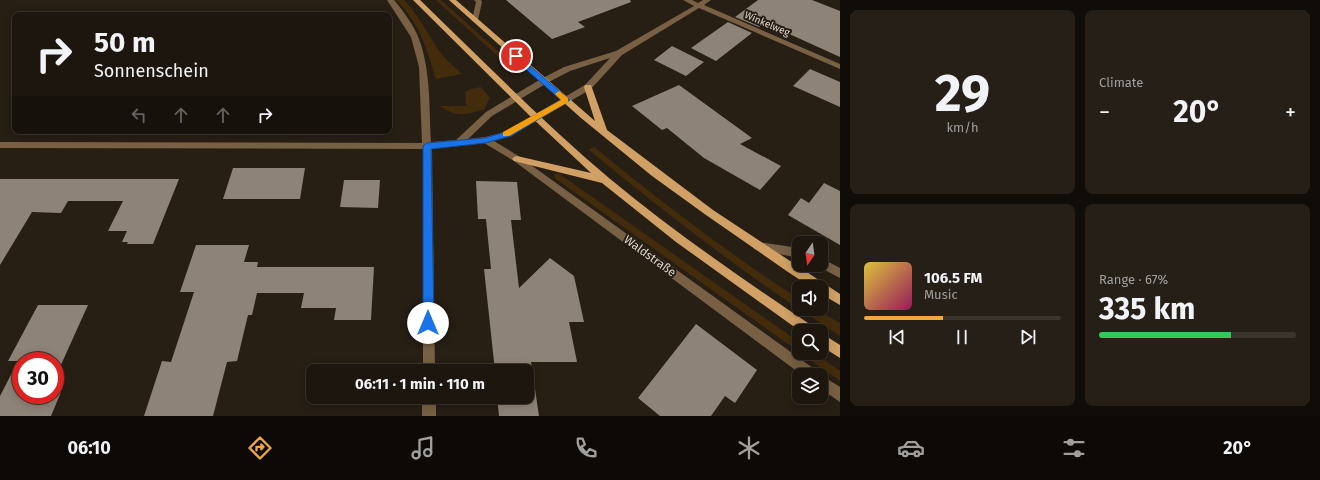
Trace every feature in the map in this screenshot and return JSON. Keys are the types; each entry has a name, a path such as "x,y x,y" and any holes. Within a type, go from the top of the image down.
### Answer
{"main road":[{"path":"416,0 536,117 606,180 713,264 800,324"},
{"path":"452,0 603,132 676,188 756,246 809,280"},
{"path":"588,87 603,132"},
{"path":"517,159 606,180"},
{"path":"828,292 840,300"},
{"path":"828,344 840,352"}],"street":[{"path":"390,0 416,36 423,67 427,146 429,364"},
{"path":"475,20 479,2 477,0"},
{"name":"Winkelweg","path":"686,0 840,67"},
{"path":"458,143 489,114 544,81 567,69 620,53 708,0"},
{"path":"0,145 427,146 485,140 508,134 588,87 620,53"},
{"name":"Waldstraße","path":"485,140 517,159 803,368"},
{"path":"756,246 792,251"},
{"path":"828,267 840,273"},
{"path":"828,386 840,395"},
{"path":"429,404 429,416"}],"shaded area":[{"path":"396,0 404,0 418,18 440,52 462,74 436,79 417,27"},
{"path":"436,0 441,0 510,62 505,63"},
{"path":"481,87 490,98 484,109 466,114 456,114 439,106 466,106 465,92"},
{"path":"594,147 695,226 792,294 792,304 718,252 640,192 589,150"},
{"path":"558,173 792,337 792,347 556,179 554,175"},
{"path":"810,316 828,316 840,323 840,336 828,328 828,324 822,324"},
{"path":"810,360 824,360 840,371 840,381 828,373 828,368 821,368"}],"building":[{"path":"506,0 630,0 631,2 578,22 585,27 552,39"},
{"path":"758,0 812,0 840,11 840,57 765,23 759,27 735,17"},
{"path":"728,22 752,33 716,61 691,48"},
{"path":"672,46 704,62 686,76 654,60"},
{"path":"810,69 840,82 840,107 793,86"},
{"path":"679,85 752,138 740,144 781,166 760,190 704,158 667,128 662,130 632,106"},
{"path":"233,168 305,168 300,199 223,199"},
{"path":"0,179 179,179 153,244 127,244 128,242 122,242 127,231 108,231 123,201 68,201 61,213 32,212 0,265"},
{"path":"344,180 380,180 378,208 340,207"},
{"path":"476,181 517,182 521,220 511,220 519,288 550,258 574,276 584,322 569,322 577,362 494,364 484,269 491,269 486,219 478,219"},
{"path":"824,183 840,191 840,245 828,238 828,236 824,236 788,215 801,198 809,203"},
{"path":"196,245 249,245 244,262 258,262 257,267 374,267 371,320 334,320 336,308 301,308 304,293 257,293 252,315 248,315 237,361 227,362 213,416 144,416 162,361 171,362 194,292 180,292"},
{"path":"38,305 88,305 64,358 64,352 13,352"},
{"path":"696,324 757,370 735,403 725,396 711,416 660,416 638,398"},
{"path":"12,354 12,361 8,361"},
{"path":"12,373 12,404 56,404 51,416 0,416 0,396"},
{"path":"534,382 539,416 499,416 498,404 534,404"}],"slow traffic":[{"path":"506,134 566,100 559,94"}],"route":[{"path":"428,323 427,146 485,140 508,134 566,100 516,56"}]}
